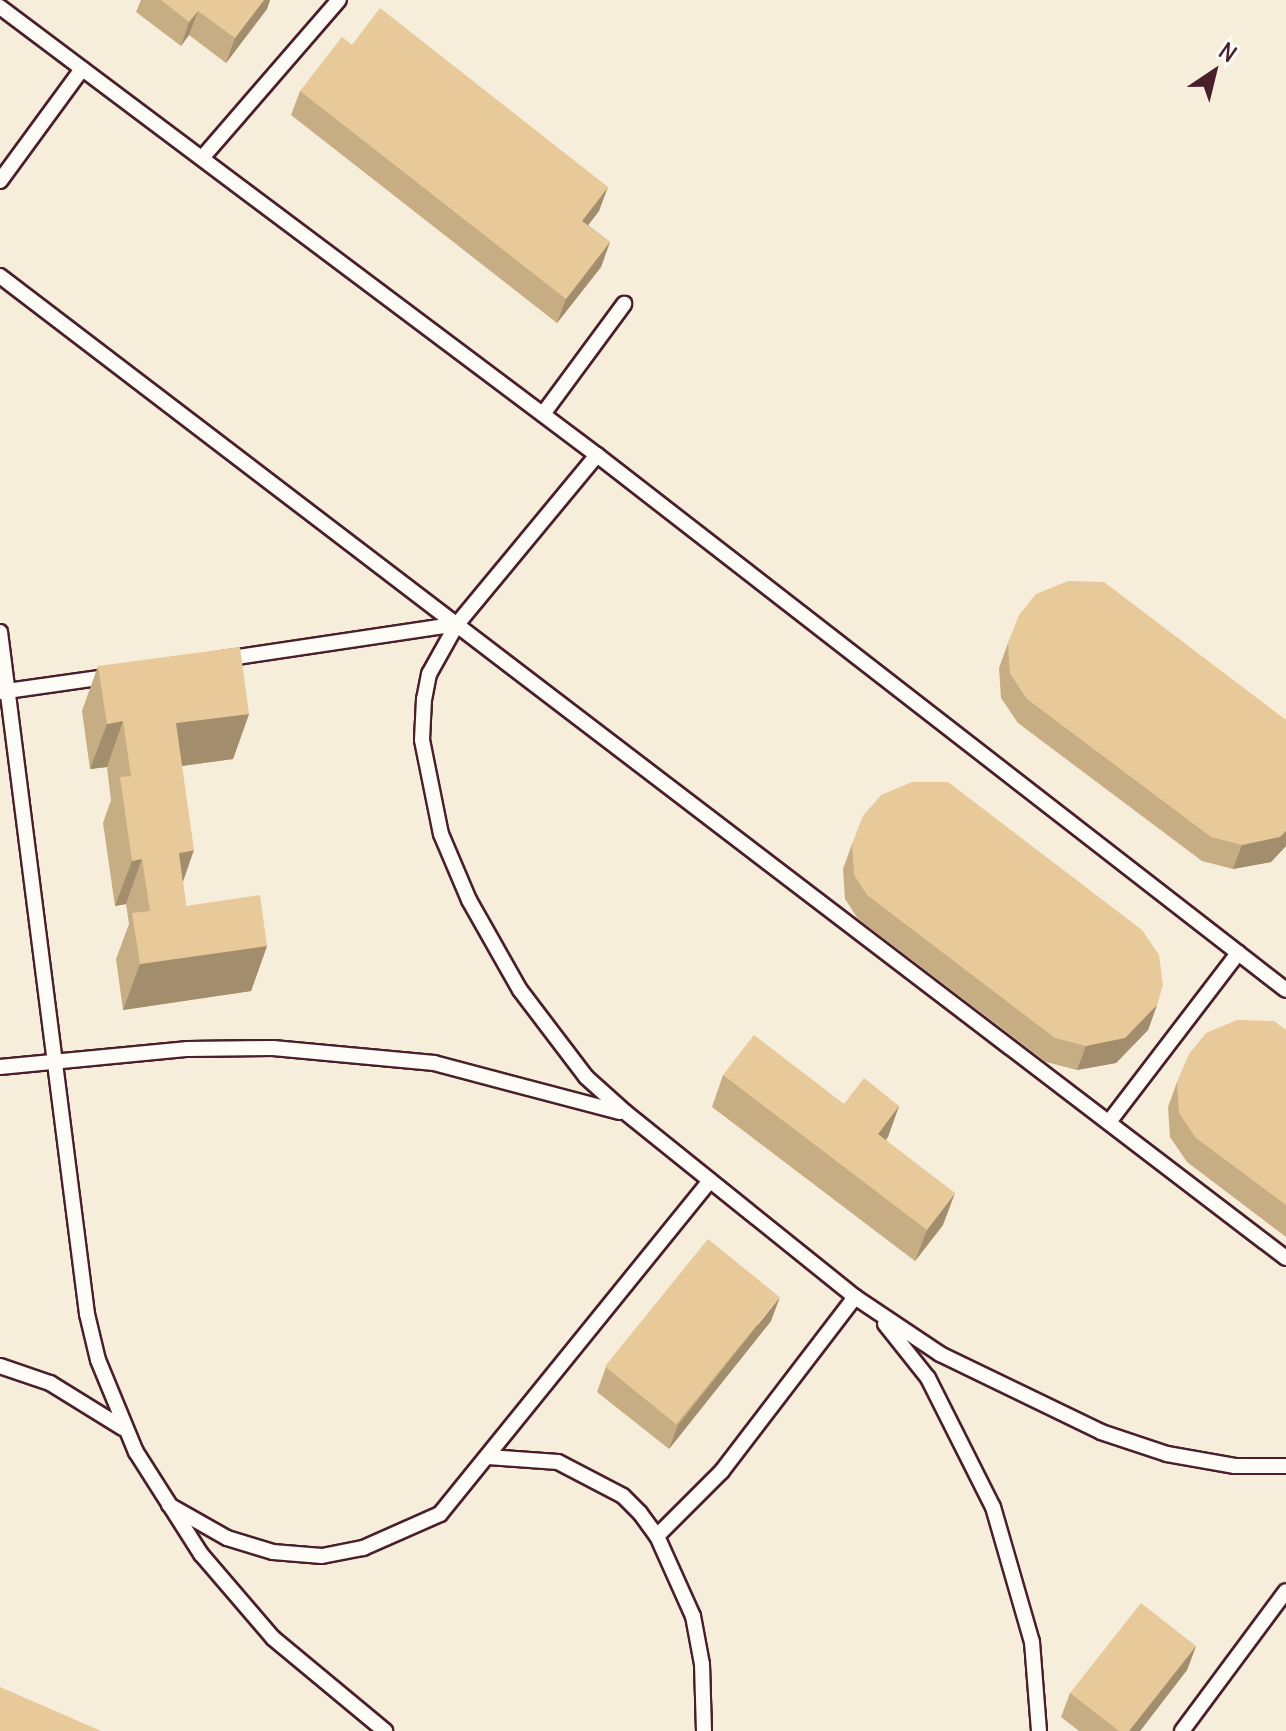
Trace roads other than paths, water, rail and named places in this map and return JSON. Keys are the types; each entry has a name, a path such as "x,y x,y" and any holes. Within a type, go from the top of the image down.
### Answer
{"lane":[{"path":"202,158 339,0"},
{"path":"0,7 597,455 1286,990"},
{"path":"0,181 82,69"},
{"path":"0,276 1286,1258"},
{"path":"543,414 624,304"},
{"path":"597,455 457,624 429,674 424,699 422,740 441,834 469,900 520,990 586,1077 628,1115 855,1297 940,1354 1101,1432 1167,1454 1235,1466 1286,1466"},
{"path":"209,661 457,624"},
{"path":"0,632 4,692 56,1060 87,1314 123,1428 166,1503 273,1638 385,1731"},
{"path":"4,692 132,673"},
{"path":"1109,1122 1238,953"},
{"path":"0,1067 188,1049 273,1048 434,1063 586,1099 628,1115"},
{"path":"166,1503 227,1538 273,1552 322,1556 363,1548 440,1514 710,1180"},
{"path":"657,1536 722,1471 855,1297"},
{"path":"875,1311 928,1378 993,1507 1032,1642 1039,1731"},
{"path":"0,1366 50,1383 123,1428"},
{"path":"488,1457 558,1462 581,1471 623,1496 657,1536 693,1616 702,1664 704,1731"},
{"path":"1182,1731 1286,1591"}]}
